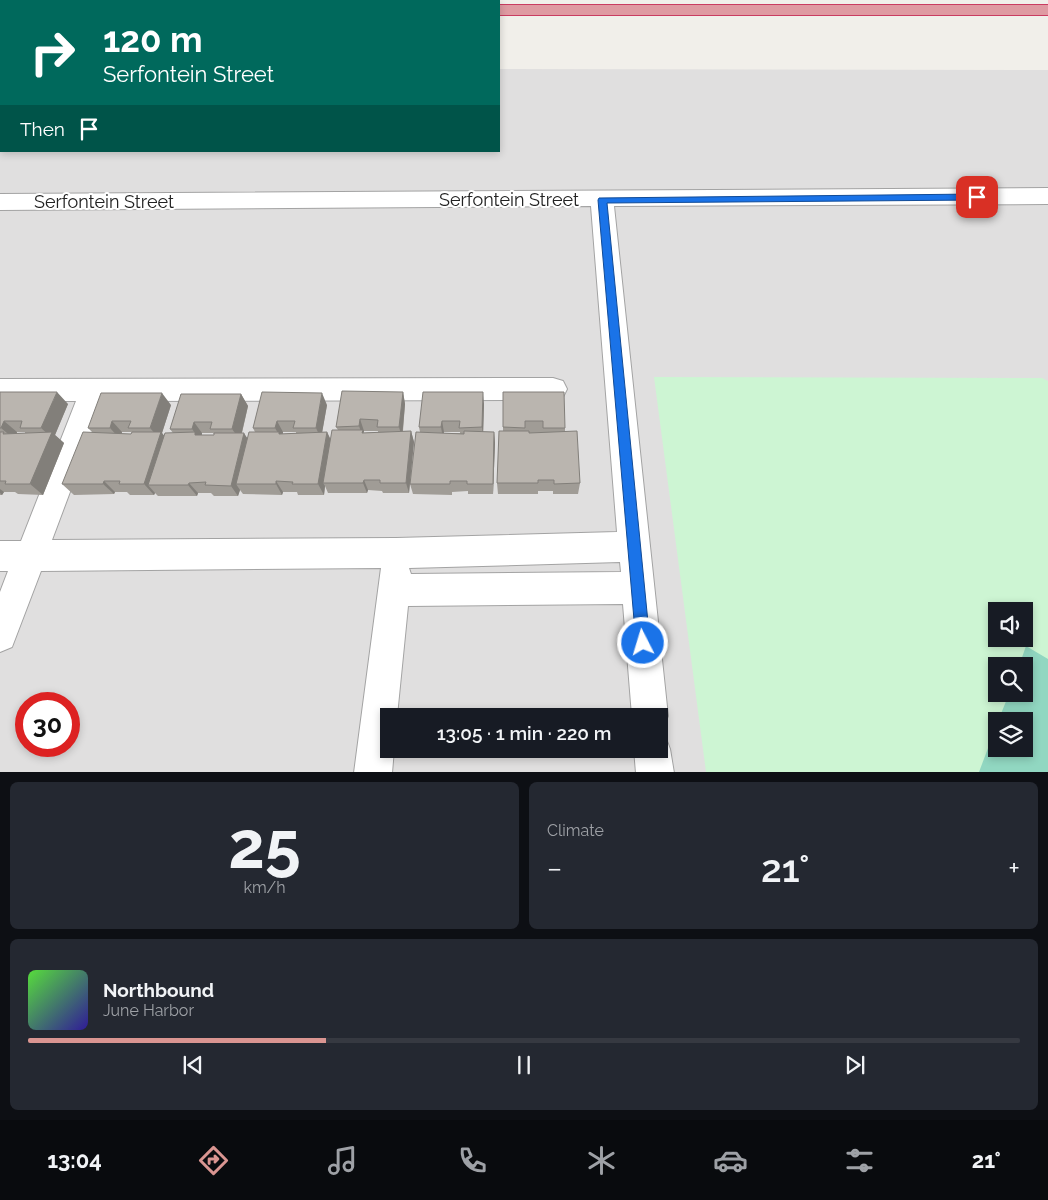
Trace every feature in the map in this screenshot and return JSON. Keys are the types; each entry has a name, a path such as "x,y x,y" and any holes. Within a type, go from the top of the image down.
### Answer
{"highway":[{"path":"500,10 1048,10"}],"street":[{"name":"Serfontein Street","path":"0,202 1044,198"},
{"path":"602,200 649,708"},
{"path":"0,390 553,389"},
{"path":"0,635 15,556 94,390"},
{"path":"15,556 396,553 634,547"},
{"path":"372,772 396,553"},
{"path":"393,590 638,588"},
{"path":"653,758 655,772"}],"shaded area":[{"path":"500,69 1048,70 1048,772 0,772 0,152 500,152"}],"green space":[{"path":"654,377 1042,378 1048,381 1048,772 706,772"},
{"path":"1026,647 1028,647 1048,659 1048,772 979,772 988,748 988,757 1033,757 1033,712 1002,712 1006,702 1033,702 1033,657 1022,657"}],"building":[{"path":"342,391 403,392 399,427 377,427 378,420 360,419 359,426 336,427"},
{"path":"0,392 57,392 41,428 20,428 22,421 4,421 0,428"},
{"path":"262,392 322,393 316,428 293,428 295,421 277,421 275,428 253,428"},
{"path":"423,392 483,392 482,427 459,428 460,421 442,421 441,427 419,427"},
{"path":"503,392 564,392 565,428 543,428 543,421 525,421 525,428 503,427"},
{"path":"101,393 162,393 150,428 128,428 131,421 112,421 110,428 88,428"},
{"path":"181,394 241,394 232,429 210,429 212,422 194,422 192,429 170,429"},
{"path":"332,430 363,430 362,433 411,431 406,483 380,483 380,480 364,480 363,483 323,483"},
{"path":"464,431 494,432 493,484 467,484 467,481 450,481 450,484 410,484 416,432 464,434"},
{"path":"499,431 529,431 529,433 577,431 580,483 554,484 554,480 538,480 538,483 497,483"},
{"path":"0,432 4,432 3,434 52,432 30,484 5,484 6,481 0,481"},
{"path":"83,432 131,434 132,432 161,432 144,484 119,484 120,481 104,481 103,484 62,484"},
{"path":"195,432 195,435 244,433 231,486 205,485 206,482 189,483 188,485 148,485 165,433"},
{"path":"249,432 279,432 279,434 327,432 318,484 292,484 293,482 276,481 276,484 236,484"}],"route":[{"path":"643,643 602,200 977,197"}]}
